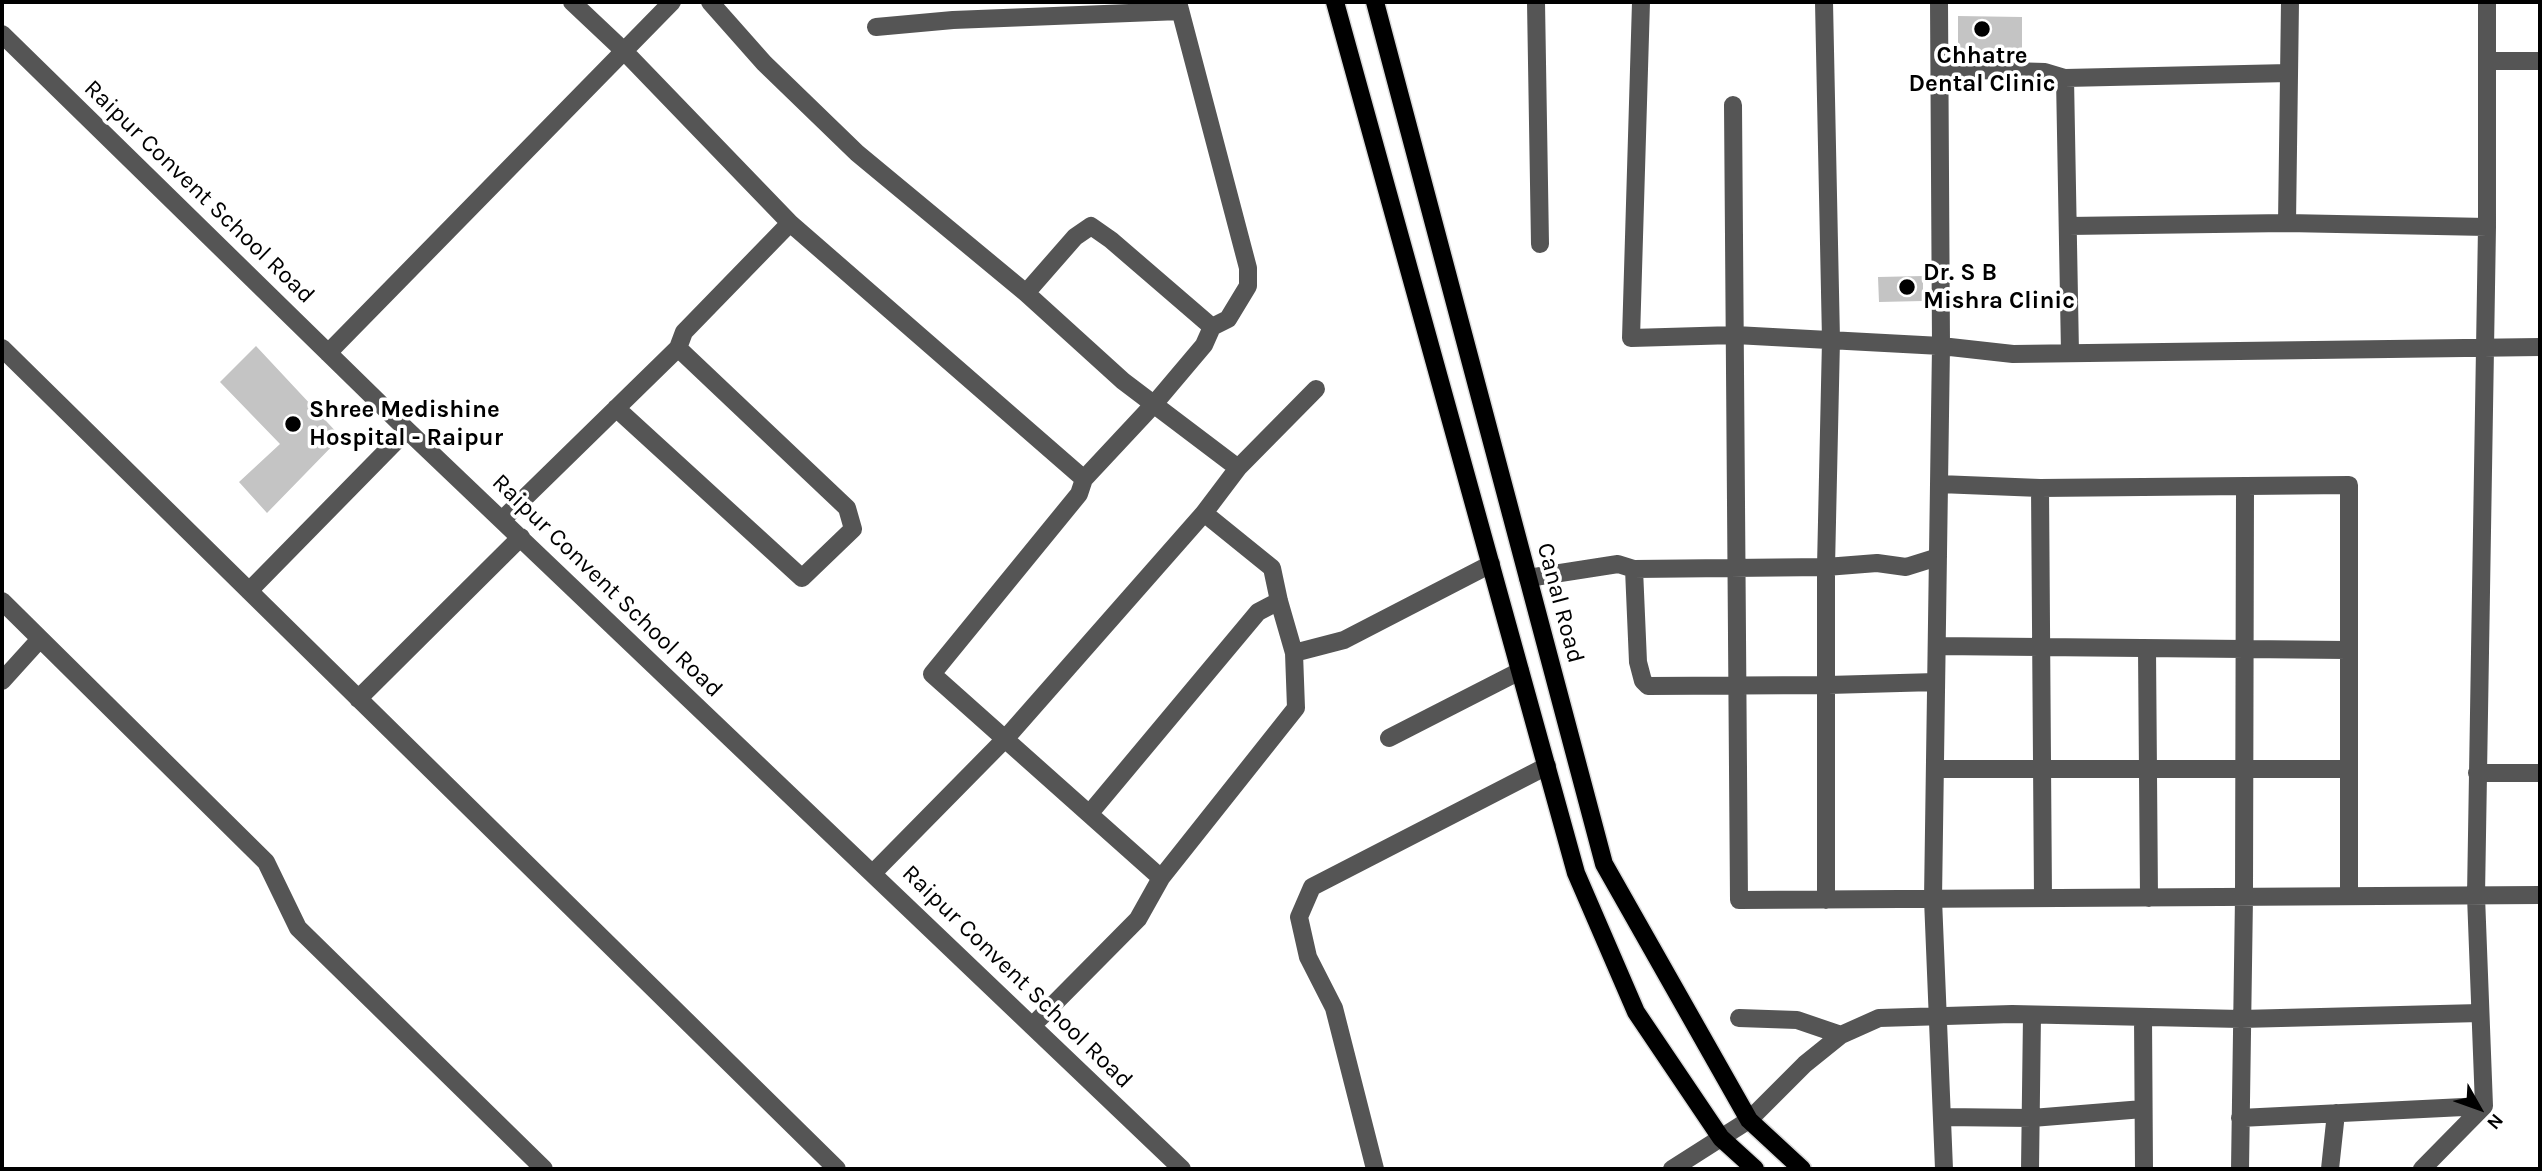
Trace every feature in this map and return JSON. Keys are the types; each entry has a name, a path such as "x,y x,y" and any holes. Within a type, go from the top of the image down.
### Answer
{"main road":[{"path":"1335,2 1576,873 1636,1012 1721,1138 1755,1169"},
{"name":"Canal Road","path":"1375,2 1604,864 1749,1120 1801,1169"}],"street":[{"path":"572,2 624,51 790,223 1084,480"},
{"path":"328,353 672,2"},
{"path":"710,2 764,63 857,153 1026,293 1123,381 1238,468"},
{"path":"1536,2 1540,244"},
{"path":"1641,2 1631,338 1735,335 1941,346 2013,354 2540,347"},
{"path":"1825,2 1832,340 1826,567 1826,900"},
{"path":"1940,2 1941,346 1933,899 1944,1169"},
{"path":"2287,222 2290,2"},
{"path":"2422,1169 2484,1106 2476,896 2487,227 2487,2"},
{"path":"876,27 1179,6 1248,268 1248,286 1228,319 1212,327 1204,345 1084,480 1079,494 932,674 1161,878"},
{"name":"Raipur Convent School Road","path":"2,34 407,430 1182,1169"},
{"path":"2487,61 2540,61"},
{"path":"1940,69 2045,72 2065,78 2289,73"},
{"path":"2065,78 2070,354"},
{"path":"1733,105 1739,900 2540,895"},
{"path":"2068,226 2287,222 2487,227"},
{"path":"503,519 678,348 684,332 790,223"},
{"path":"1026,293 1075,237 1091,226 1212,327"},
{"path":"2,348 837,1169"},
{"path":"616,408 802,579 853,529 847,508 678,348"},
{"path":"873,873 1006,738 1204,513 1238,468 1316,388"},
{"path":"249,591 407,430"},
{"path":"1939,484 2040,488 2348,485 2349,896"},
{"path":"2240,1169 2245,486"},
{"path":"2040,488 2043,898"},
{"path":"1032,1026 1138,919 1161,878 1296,708 1294,653 1272,568 1204,513"},
{"path":"358,699 521,537"},
{"path":"1528,578 1618,564 1634,569 1826,567 1877,563 1906,566 1938,557"},
{"path":"1294,653 1344,640 1491,564"},
{"path":"1634,569 1638,662 1643,681 1648,686 1936,682"},
{"path":"2,601 266,862 298,928 544,1169"},
{"path":"1090,813 1258,612 1279,601"},
{"path":"2,681 40,639"},
{"path":"1937,646 2347,650"},
{"path":"2147,649 2149,898"},
{"path":"1389,738 1520,671"},
{"path":"1375,1169 1334,1008 1308,957 1299,917 1312,887 1547,766"},
{"path":"1935,769 2347,769"},
{"path":"2477,773 2540,773"},
{"path":"1671,1169 1749,1120 1805,1064 1840,1035 1879,1018 2032,1015 2241,1020 2480,1013"},
{"path":"2030,1169 2032,1015"},
{"path":"2143,1017 2144,1169"},
{"path":"1740,1018 1797,1020 1840,1035"},
{"path":"2240,1118 2484,1106"},
{"path":"1942,1117 2032,1118 2143,1109"},
{"path":"2330,1169 2336,1113"}],"building":[{"path":"1958,16 2022,17 2022,59 1958,58"},
{"path":"1923,276 1923,301 1879,302 1878,277"},
{"path":"256,346 341,437 267,513 239,482 280,444 220,382"}],"place":[{"name":"Chhatre Dental Clinic","path":"1982,29"},
{"name":"Dr. S B Mishra Clinic","path":"1907,287"},
{"name":"Shree Medishine Hospital - Raipur","path":"293,424"}]}
